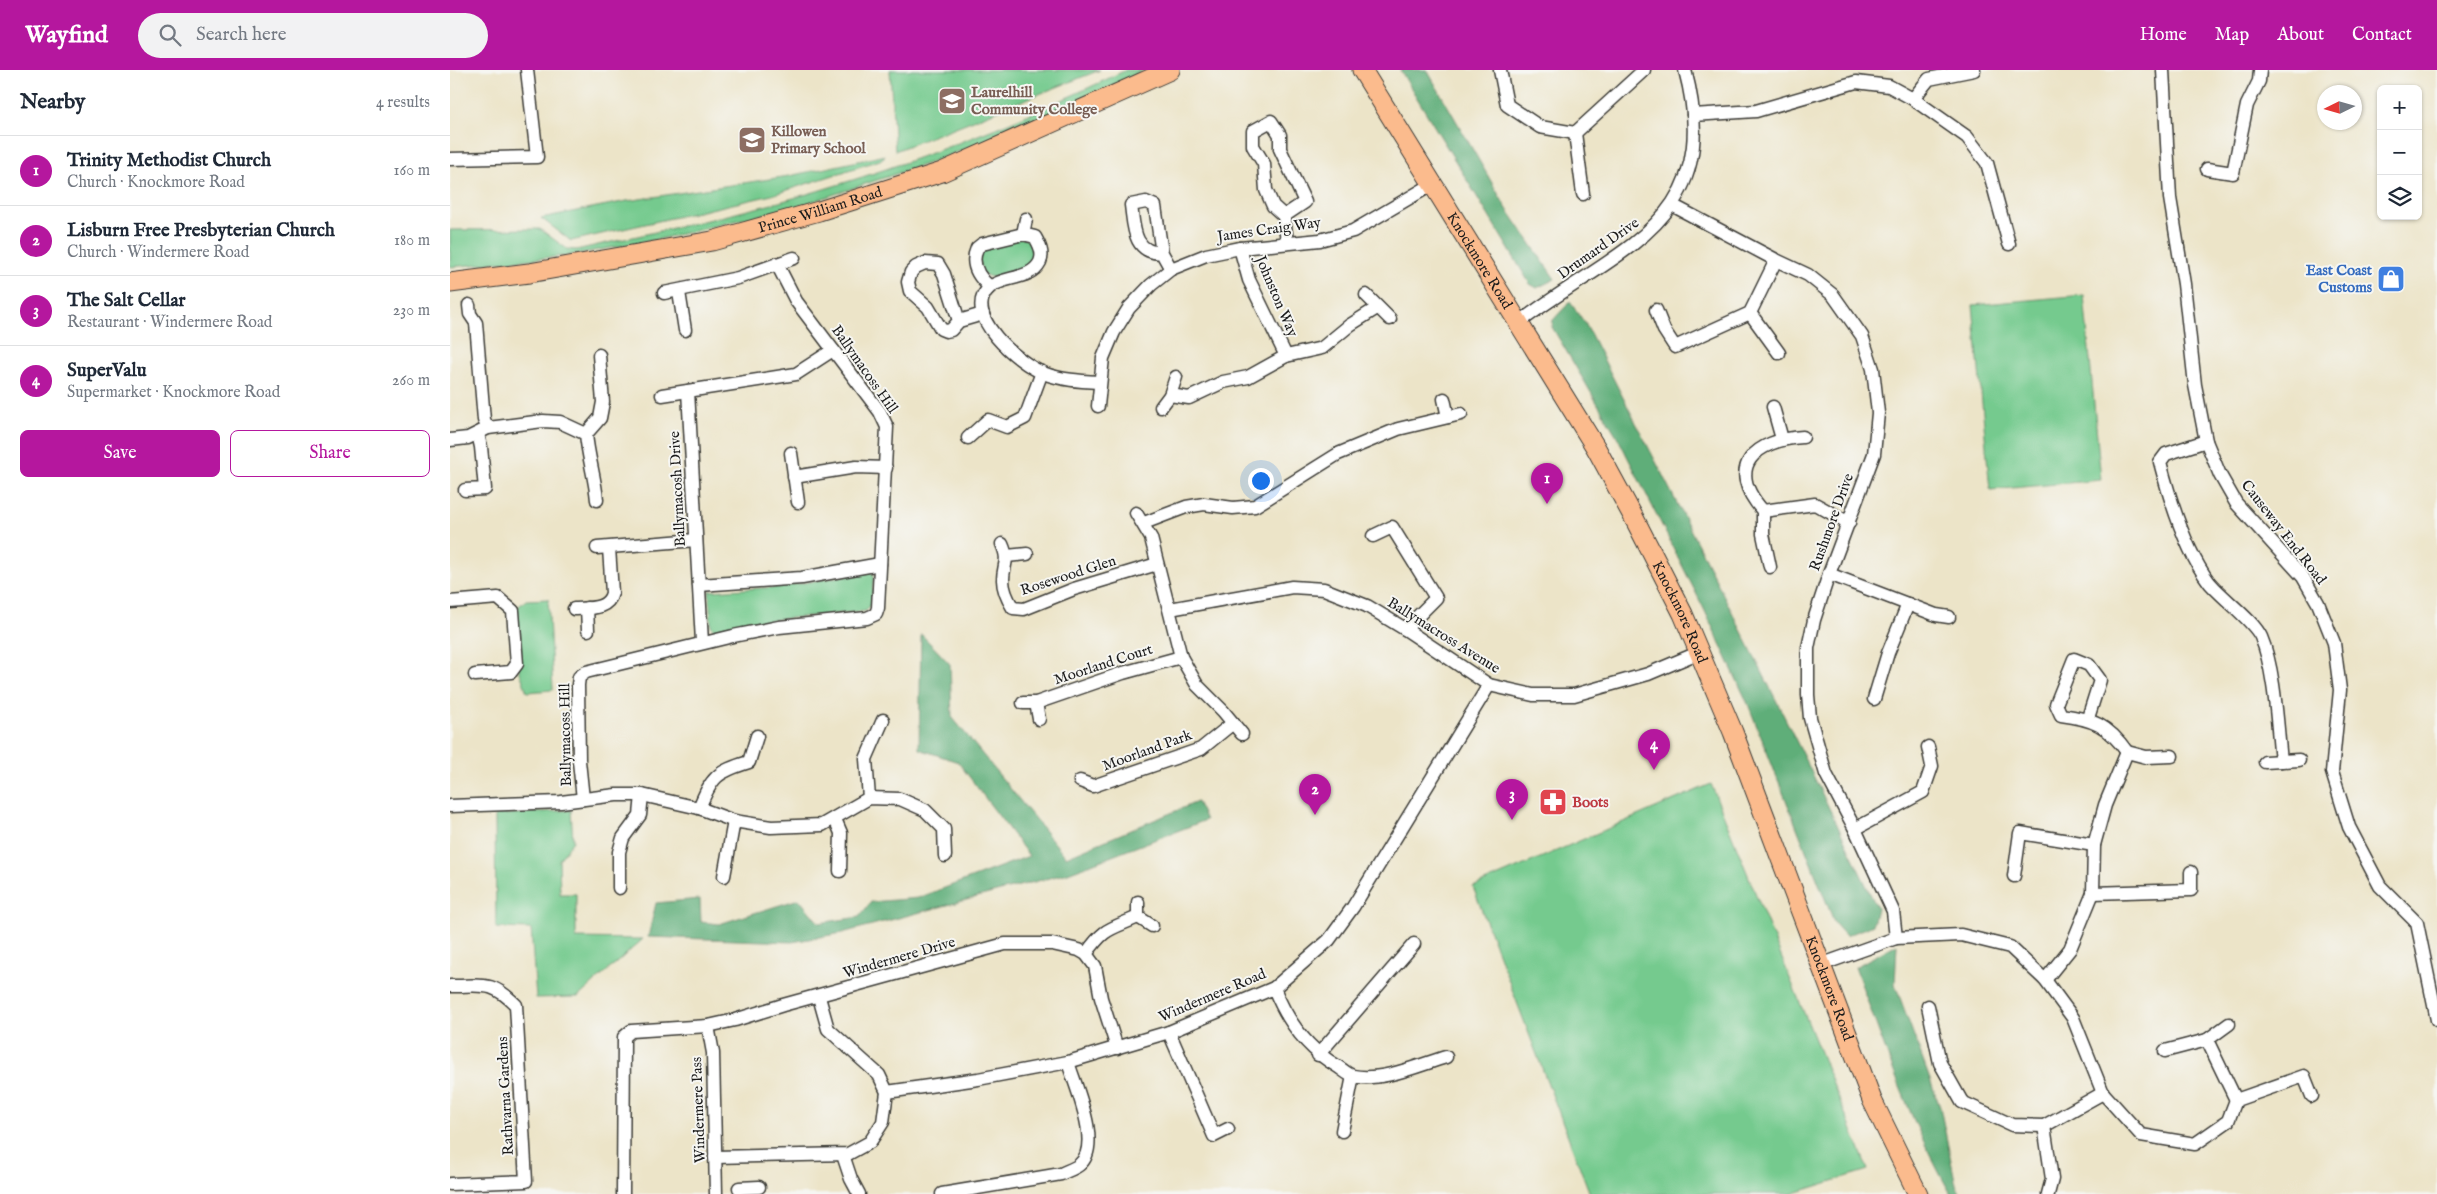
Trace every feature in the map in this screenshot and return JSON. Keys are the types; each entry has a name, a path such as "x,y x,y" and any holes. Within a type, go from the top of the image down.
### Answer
{"main road":[{"name":"Prince William Road","path":"450,283 529,272 712,241 819,211 942,172 1170,70"},
{"name":"Knockmore Road","path":"1362,70 1520,322 1596,448 1634,518 1700,652 1758,796 1872,1100 1918,1194"}],"street":[{"path":"450,159 536,158 527,70"},
{"path":"1500,70 1507,104 1540,127 1575,133"},
{"path":"1575,133 1644,70"},
{"name":"Drumard Drive","path":"1520,322 1615,259 1653,228 1672,205 1683,184 1692,153 1693,115 1691,93 1685,70"},
{"path":"1913,99 1930,79 1974,70"},
{"name":"Causeway End Road","path":"2163,70 2170,198 2184,284 2195,385 2206,442 2236,503 2303,577 2318,603 2334,643 2340,690 2332,772 2349,828 2380,886 2416,923 2437,1020"},
{"path":"2207,169 2233,173 2247,105 2259,81 2260,70"},
{"path":"1693,115 1756,111 1856,82 1889,86 1913,99 1967,137 1987,163 2009,244"},
{"path":"1284,216 1305,202 1280,150 1280,136 1271,121 1253,132 1253,146 1264,164 1266,190 1273,206 1284,216 1287,242"},
{"path":"1575,133 1583,194"},
{"name":"James Craig Way","path":"1098,406 1103,358 1114,332 1129,308 1151,285 1171,269 1206,255 1240,248 1320,240 1353,231 1433,184"},
{"name":"Rushmore Drive","path":"1672,205 1808,275 1833,296 1862,336 1873,369 1878,412 1874,454 1829,574 1808,648 1808,705 1826,774 1855,829 1893,911 1896,938"},
{"path":"1023,234 1026,219"},
{"path":"990,287 980,278 974,266 978,248 982,244 1023,234 1034,237 1040,246 1041,260 1034,270 990,287 982,301 983,314 987,325 997,338 1014,354 1042,372 1068,380 1099,382"},
{"name":"Johnston Way","path":"1240,248 1249,280 1286,356"},
{"path":"1162,253 1171,269"},
{"path":"664,294 738,278 794,258"},
{"path":"1656,310 1664,330 1676,346 1750,313 1776,260"},
{"path":"959,321 944,274 938,264 925,263 916,267 911,272 908,282 910,291 928,307 941,329 946,331 952,330 959,321 983,314"},
{"name":"Ballymacoss Hill","path":"583,799 579,761 579,677 586,672 702,642 779,628 867,618 876,614 878,608 887,427 796,301 778,264"},
{"path":"679,292 685,330"},
{"path":"1366,295 1390,319"},
{"path":"465,490 485,489 482,448 484,420 476,323 470,314 469,305"},
{"name":"Johnston Way","path":"1170,395 1189,398 1223,382 1248,376 1286,356 1322,348 1350,325 1378,308"},
{"path":"1750,313 1779,353"},
{"path":"662,395 796,374 833,350"},
{"path":"596,500 595,477 588,459 586,434 600,418 603,402 599,355"},
{"path":"968,438 988,420 1007,427 1025,418 1042,372"},
{"path":"1161,407 1170,395 1176,377"},
{"name":"Ballymacosh Drive","path":"688,391 699,585"},
{"path":"1444,399 1448,417"},
{"path":"1773,407 1782,439"},
{"path":"1242,734 1197,686 1182,657 1151,538 1140,518 1204,504 1233,508 1255,506 1338,454 1398,429 1461,414"},
{"path":"450,440 512,424 560,422 586,434"},
{"path":"1770,567 1763,534 1763,511 1753,500 1746,480 1747,464 1757,450 1782,439 1803,437"},
{"path":"2206,442 2166,454 2161,458 2160,462 2179,523 2209,582 2261,636 2271,675 2281,761"},
{"path":"791,453 798,502"},
{"path":"794,476 856,467 886,468"},
{"path":"1763,511 1815,504 1849,523"},
{"path":"1373,536 1392,526 1436,598 1405,629"},
{"path":"588,630 580,609 602,606 610,600 612,593 603,548 696,540"},
{"name":"Rosewood Glen","path":"1027,554 1005,550 1003,581 1007,598 1013,608 1024,610 1074,589 1157,564"},
{"path":"702,642 699,585 802,578 880,564"},
{"path":"1829,574 1908,604 1949,617"},
{"name":"Ballymacross Avenue","path":"1170,609 1292,587 1324,589 1367,606 1405,629 1488,685 1533,694 1574,695 1648,674 1700,652"},
{"path":"450,602 498,598 513,611 517,664 511,672 475,675"},
{"path":"1874,699 1888,653 1908,604"},
{"name":"Moorland Court","path":"1039,719 1029,703 1123,673 1182,657"},
{"path":"2088,718 2100,680 2089,665 2074,659 2056,704 2061,715 2088,718 2114,734 2127,752 2146,757 2172,756"},
{"name":"Windermere Road","path":"888,1092 978,1079 1068,1062 1169,1032 1274,988 1329,940 1353,907 1488,685"},
{"path":"869,798 866,759 884,720"},
{"name":"Moorland Park","path":"1080,781 1093,792 1201,749 1233,723"},
{"path":"699,808 710,784 724,770 748,762 758,736"},
{"path":"1855,829 1923,792 1932,766 1928,747"},
{"path":"2045,980 2070,949 2093,893 2094,845 2105,805 2127,752"},
{"path":"2265,762 2299,760"},
{"path":"450,806 583,799 616,794 642,796 699,808 734,821 771,827 822,824 869,798 900,799 925,810 944,829 945,856"},
{"path":"619,888 619,852 623,838 640,815 642,796"},
{"path":"834,819 841,832 840,871"},
{"path":"724,876 734,821"},
{"path":"2014,876 2020,833 2094,845"},
{"path":"2093,893 2192,890 2191,872"},
{"path":"1138,902 1138,918"},
{"path":"1117,1048 1101,998 1095,966 1086,954 1099,935 1110,928 1138,918 1152,926"},
{"path":"1820,965 1896,938 1961,935 2010,947 2045,980 2073,1018 2103,1093 2141,1135 2195,1144 2228,1121 2236,1100 2207,1040"},
{"name":"Windermere Drive","path":"623,1194 624,1037 631,1031 708,1026 819,997 1005,944 1052,944 1079,950 1086,954"},
{"path":"1318,1055 1414,944"},
{"name":"Rathvarna Gardens","path":"450,986 491,986 503,992 516,1006 526,1181 450,1184"},
{"path":"1274,988 1282,1008 1296,1030 1318,1055 1353,1076 1388,1075 1446,1056"},
{"path":"715,1157 843,1155 870,1142 879,1129 883,1122 888,1092 879,1075 828,1029 819,997"},
{"path":"1928,1006 1940,1063 1962,1102 2012,1125 2044,1126 2103,1093"},
{"path":"2165,1051 2207,1040 2229,1024"},
{"name":"Windermere Pass","path":"708,1026 713,1053 716,1194"},
{"path":"1169,1032 1214,1136 1228,1129"},
{"path":"942,1194 1061,1174 1079,1165 1087,1154 1089,1132 1068,1062"},
{"path":"1342,1131 1353,1076"},
{"path":"2236,1100 2304,1076 2312,1096"},
{"path":"2044,1126 2052,1179 2048,1194"},
{"path":"843,1155 853,1184 859,1194"},
{"path":"738,1188 759,1185"}],"green space":[{"name":"Laurelhill Community College","path":"890,70 1100,70 895,151"},
{"path":"1126,70 1144,70 1076,105 929,163 802,205 656,240 565,256 450,267 450,230 540,229 567,249 576,250 699,222 772,204 907,162 1040,110"},
{"path":"1400,70 1427,70 1507,209 1555,279 1537,288 1530,284"},
{"path":"886,155 880,160 772,195 571,241 541,218 627,201 789,176"},
{"path":"1021,238 1032,241 1034,244 1035,253 1032,264 1007,276 995,277 982,273 979,257 982,250"},
{"path":"2084,295 2101,480 1990,490 1973,305"},
{"path":"1570,302 1585,323 1842,834 1877,908 1873,925 1846,936 1835,924 1748,704 1704,609 1618,438 1552,327 1553,320"},
{"path":"871,571 874,575 871,604 866,611 770,620 714,630 711,626 709,591 780,587"},
{"path":"548,599 553,690 527,692 517,664 513,611 526,600"},
{"path":"921,634 950,664 952,717 1066,857 1197,802 1206,820 1068,873 842,933 792,942 648,937 656,903 700,899 701,922 719,924 799,899 819,923 859,917 871,902 918,898 1029,856 958,762 919,749"},
{"path":"1711,784 1868,1170 1791,1194 1590,1194 1473,887"},
{"path":"571,810 573,841 559,860 560,894 576,894 576,938 643,939 578,997 536,998 531,929 496,928 495,815"},
{"path":"1897,944 1895,984 1940,1107 1956,1185 1961,1194 1951,1194 1936,1167 1898,1082 1855,967"}],"place":[{"name":"Laurelhill Community College","path":"952,101"},
{"name":"Killowen Primary School","path":"752,140"},
{"name":"East Coast Customs","path":"2391,279"},
{"name":"Trinity Methodist Church","path":"1547,504"},
{"name":"SuperValu","path":"1654,770"},
{"name":"Boots","path":"1553,802"},
{"name":"Lisburn Free Presbyterian Church","path":"1315,815"},
{"name":"The Salt Cellar","path":"1512,820"}]}
